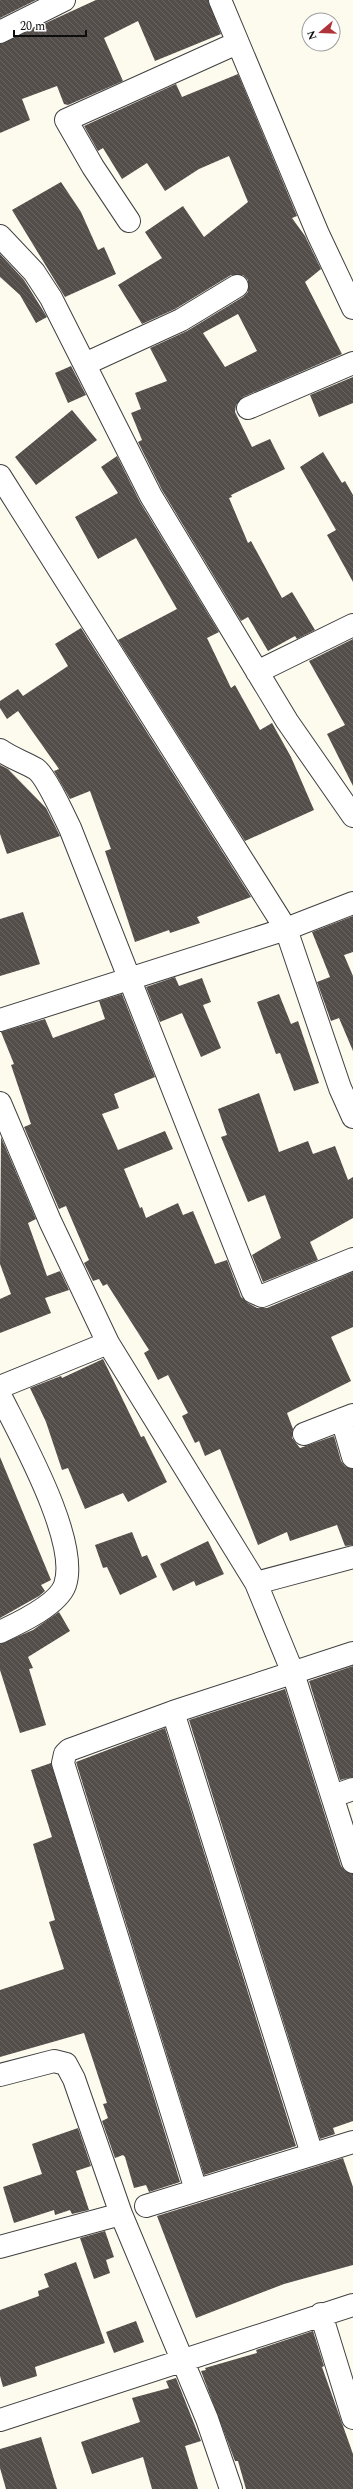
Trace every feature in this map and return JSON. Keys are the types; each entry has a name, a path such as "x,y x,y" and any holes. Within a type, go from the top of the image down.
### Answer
{"street":[{"path":"0,32 64,0"},
{"path":"220,0 318,234 353,308"},
{"path":"129,221 93,167 66,120 237,43"},
{"path":"0,236 34,272 51,298 151,496 287,721 353,816"},
{"path":"85,364 181,320 237,286"},
{"path":"248,408 353,363"},
{"path":"0,476 286,929 340,1088 353,1117"},
{"path":"258,672 353,625"},
{"path":"0,750 37,770 55,798 70,828 128,980 253,1292 262,1296 353,1259"},
{"path":"0,1020 286,929 353,903"},
{"path":"0,1103 50,1221 108,1343 256,1583 294,1672 353,1862"},
{"path":"0,1387 108,1343"},
{"path":"0,1395 40,1474 60,1528 66,1559 65,1584 54,1601 0,1632"},
{"path":"304,1434 347,1417 353,1457"},
{"path":"256,1583 353,1557"},
{"path":"196,2190 63,1763 65,1754 69,1750 174,1712 353,1653"},
{"path":"174,1712 312,2154"},
{"path":"333,1796 353,1789"},
{"path":"0,2076 54,2061 66,2064 74,2079 121,2214 206,2419 231,2489"},
{"path":"146,2206 353,2142"},
{"path":"0,2247 121,2214"},
{"path":"0,2420 321,2314 353,2305"},
{"path":"321,2314 353,2418"}],"building":[{"path":"0,0 36,0 0,18"},
{"path":"96,0 208,0 221,34 155,61 138,21 104,38 123,81 68,105 64,104 57,86 22,99 30,120 0,133 0,44"},
{"path":"238,74 297,216 292,218 305,236 321,269 305,282 342,354 243,397 236,405 235,412 252,447 270,439 285,469 231,495 232,497 229,498 248,543 251,541 282,598 292,592 315,630 297,639 295,636 268,651 248,617 241,621 162,490 138,442 142,440 131,413 141,409 135,393 167,381 150,348 187,331 243,297 248,292 248,280 243,275 231,275 175,309 142,324 118,285 162,258 145,232 183,206 204,237 248,202 229,156 199,169 165,191 147,163 122,179 103,148 98,151 84,126 176,84 182,97","holes":["238,314 257,351 225,367 203,333"]},
{"path":"61,182 81,212 98,250 104,247 116,274 65,297 12,210"},
{"path":"0,254 24,280 47,317 36,323 20,295 0,277"},
{"path":"71,366 86,395 68,403 55,373"},
{"path":"353,377 353,403 319,417 310,395"},
{"path":"72,410 97,440 36,485 15,457"},
{"path":"323,452 342,483 345,481 353,495 353,582 327,535 336,530 300,467"},
{"path":"117,456 140,502 219,632 207,638 231,688 235,685 260,730 272,723 291,757 314,810 245,841 118,640 177,609 136,538 98,559 75,517 118,493 101,467"},
{"path":"81,628 251,897 197,917 200,923 170,933 169,930 135,942 105,851 111,849 90,791 70,799 54,771 59,769 18,711 7,719 0,708 0,701 18,689 23,696 68,666 55,644"},
{"path":"353,639 353,786 327,734 345,725 309,661"},
{"path":"0,765 8,769 46,808 60,836 7,854 0,834"},
{"path":"23,912 40,964 0,976 0,919"},
{"path":"353,916 353,952 344,955 353,976 353,1051 339,1018 331,1021 317,982 330,977 312,932"},
{"path":"175,977 179,986 202,978 211,1002 203,1005 221,1048 201,1057 182,1013 160,1022 146,987"},
{"path":"122,994 155,1077 114,1094 119,1108 102,1114 118,1150 165,1131 173,1149 124,1169 140,1208 142,1207 146,1218 178,1203 183,1215 193,1211 215,1264 227,1260 241,1297 257,1308 267,1308 353,1272 353,1327 331,1337 351,1381 287,1413 293,1429 292,1438 300,1448 334,1436 341,1461 345,1466 353,1469 353,1545 345,1546 337,1525 290,1541 287,1532 258,1545 220,1449 205,1456 199,1441 195,1443 182,1416 188,1413 168,1375 158,1380 144,1353 149,1350 107,1284 103,1286 99,1279 93,1281 84,1263 89,1260 66,1206 59,1209 24,1127 31,1124 11,1065 14,1064 1,1032 45,1019 53,1038 105,1019 99,1001"},
{"path":"279,994 291,1024 298,1021 319,1083 294,1091 280,1053 276,1054 257,1002"},
{"path":"259,1093 279,1152 308,1141 313,1154 335,1146 348,1180 353,1177 353,1218 310,1242 318,1260 263,1282 252,1255 281,1238 265,1195 248,1202 221,1137 227,1135 218,1109"},
{"path":"1,1137 36,1219 28,1223 47,1276 60,1271 69,1290 45,1298 51,1313 0,1333 0,1299 11,1294 0,1264"},
{"path":"103,1359 141,1437 144,1436 167,1482 128,1502 123,1493 85,1509 68,1468 62,1470 46,1422 30,1388 61,1376 62,1378"},
{"path":"0,1457 51,1580 41,1585 45,1591 39,1596 0,1618"},
{"path":"132,1532 142,1557 147,1555 157,1577 120,1595 107,1567 103,1568 95,1545"},
{"path":"208,1541 224,1574 196,1586 194,1581 173,1591 160,1564"},
{"path":"59,1612 70,1631 28,1657 33,1668 29,1669 46,1725 20,1733 0,1670 0,1644 33,1630"},
{"path":"353,1666 353,1777 340,1780 309,1681"},
{"path":"285,1689 341,1866 345,1871 353,1874 353,2121 333,2128 335,2134 320,2139 189,1720"},
{"path":"165,1728 296,2146 204,2175 76,1762"},
{"path":"51,1763 180,2182 149,2192 146,2185 134,2188 125,2157 123,2155 115,2158 102,2121 108,2118 103,2104 107,2103 84,2033 0,2057 0,1990 64,1969 49,1922 55,1920 33,1844 52,1837 31,1770"},
{"path":"78,2128 91,2166 76,2171 89,2210 72,2214 70,2210 55,2215 54,2210 14,2223 3,2187 42,2174 32,2144"},
{"path":"343,2158 353,2187 353,2265 284,2284 196,2318 157,2216"},
{"path":"105,2231 114,2257 106,2260 110,2273 94,2279 80,2238"},
{"path":"76,2262 105,2343 35,2367 37,2376 3,2387 0,2376 0,2310 39,2296 38,2291 49,2287 44,2274"},
{"path":"136,2321 144,2342 114,2353 106,2332"},
{"path":"313,2331 324,2366 322,2367 353,2454 353,2489 246,2489 238,2461 235,2461 201,2371 206,2370 205,2368 257,2353 256,2350"},
{"path":"176,2378 201,2441 185,2446 198,2489 152,2489 143,2457 92,2474 81,2442 140,2422 132,2398 169,2388 166,2381"},
{"path":"41,2437 57,2489 6,2489 0,2468 0,2449"}]}
